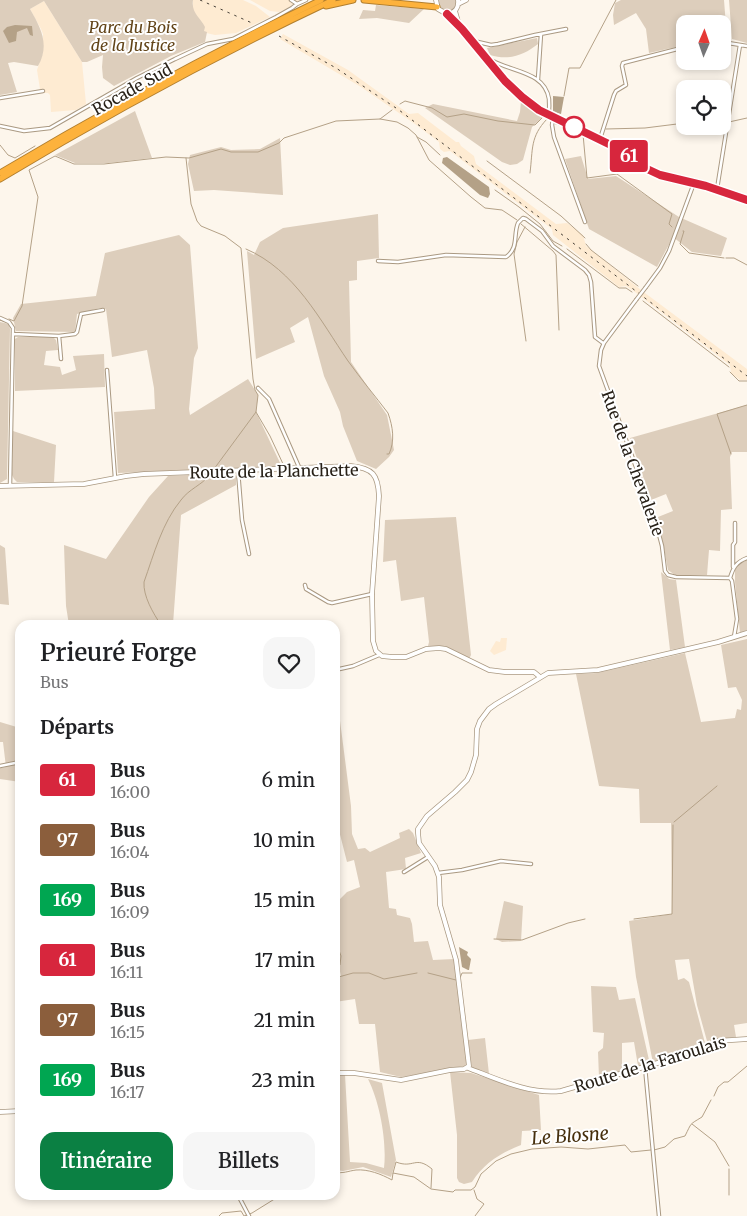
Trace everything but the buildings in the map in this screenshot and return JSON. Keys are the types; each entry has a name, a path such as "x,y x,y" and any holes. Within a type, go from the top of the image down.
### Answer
{"highway":[{"name":"Rocade Sud","path":"0,173 142,92 321,0"},
{"name":"Rocade Sud","path":"0,179 162,87 333,0"},
{"path":"309,11 338,2 353,0"},
{"path":"364,0 437,7"}],"street":[{"path":"291,0 297,4"},
{"path":"0,126 24,131 50,128 137,78 175,59 207,44 233,39 306,0"},
{"path":"436,0 437,7 460,27 516,92 548,115 623,151 651,171 660,175 717,189 747,200"},
{"path":"460,27 455,11 458,2 466,0"},
{"path":"447,14 455,11"},
{"path":"474,44 478,42 491,45 498,44 566,30"},
{"path":"538,79 541,34"},
{"path":"731,44 747,46"},
{"path":"717,189 740,45"},
{"path":"600,139 616,90 626,85 623,63 676,49"},
{"path":"489,62 493,61 538,79 545,86 548,93 550,111 548,115"},
{"path":"0,98 43,91"},
{"path":"553,118 554,137 585,222"},
{"name":"Rue de la Chevalerie","path":"694,183 669,251 646,287 604,343 599,358 601,373 656,519 665,571 668,575 676,577 730,578"},
{"path":"378,261 398,262 446,255 506,257 512,253 517,236 518,223 523,218 526,219 542,231 553,246 589,275 594,337 604,343"},
{"path":"12,334 59,336 77,332 81,314 103,310"},
{"path":"0,318 12,324 10,485"},
{"path":"59,336 61,359"},
{"path":"107,370 115,478"},
{"path":"258,388 269,399 298,462 299,469"},
{"name":"Route de la Planchette","path":"0,486 84,484 144,474 361,467 370,471 377,480 378,507 372,594 373,641 379,655"},
{"path":"238,471 242,520 248,554"},
{"path":"734,638 737,619 730,578 733,567 735,523"},
{"path":"733,567 747,558"},
{"path":"305,585 306,589 332,603 372,594"},
{"path":"340,1073 401,1080 468,1068 470,1063 456,960 440,905 438,873 419,843 418,829 428,816 467,780 474,764 477,729 480,721 489,709 540,677 555,672 598,670 747,634"},
{"path":"340,669 353,666 379,655 406,657 426,649 446,649 489,670 534,672 540,677"},
{"path":"0,766 15,763"},
{"path":"404,872 428,857"},
{"path":"438,873 462,870 490,862 501,861 531,864"},
{"name":"Route de la Faroulais","path":"468,1068 522,1087 543,1092 561,1092 675,1058 717,1041 747,1039"},
{"path":"644,1067 658,1216"},
{"path":"0,1112 15,1111"},
{"path":"240,1200 248,1215"}],"shaded area":[{"path":"193,0 243,0 256,6 270,17 236,33 215,35 202,32 193,11"},
{"path":"250,0 308,0 279,12 270,11"},
{"path":"44,1 82,62 86,104 76,110 51,112 50,95 43,93 43,89 40,89 37,70 43,52 43,34 30,9"},
{"path":"15,25 32,26 33,36 30,35 27,28 17,32 16,41 9,43 3,31 7,27"},
{"path":"283,34 348,70 409,114 418,113 456,142 459,142 461,146 474,156 476,164 556,224 567,223 583,235 586,246 641,290 747,369 747,380 740,380 731,373 730,365 635,292 626,286 619,287 553,235 552,229 450,151 444,152 440,149 439,142 415,124 361,87 280,39"},
{"path":"553,96 564,97 561,114 553,112"},
{"path":"447,157 489,187 490,194 488,198 480,195 442,163 443,158"},
{"path":"501,638 507,638 506,650 494,655 490,651 496,641 500,642"},
{"path":"459,947 468,952 467,955 471,959 469,970 462,967"}],"green space":[{"name":"Parc du Bois de la Justice","path":"0,0 193,0 193,8 205,27 204,31 207,32 205,42 171,56 114,86 103,78 103,55 87,62 82,62 44,1 30,9 43,37 42,58 38,66 14,62 8,63 17,92 0,95"},
{"path":"439,0 456,0 456,6 452,10 445,11 439,7"},
{"path":"621,0 724,0 725,15 676,15 676,47 649,53 646,29 636,13 614,25 615,3"},
{"path":"729,0 747,0 747,43 732,39"},
{"path":"376,5 424,9 409,23 377,18 359,19 363,10 375,11"},
{"path":"537,38 538,44 516,56 497,57 490,55 487,48"},
{"path":"521,101 546,114 532,127 523,160 517,164 510,165 502,162 425,108 433,104 517,121"},
{"path":"135,111 152,158 108,163 75,163 55,155"},
{"path":"280,138 283,195 214,190 194,191 188,164 190,155 221,147 231,150 260,149"},
{"path":"581,156 588,179 616,176 679,217 727,238 721,256 692,252 673,237 657,267 589,229 565,159"},
{"path":"378,214 379,258 357,261 357,280 349,281 351,362 387,415 394,450 376,469 357,461 343,426 340,412 324,376 308,317 290,328 295,342 256,359 247,251 254,255 260,242 283,228"},
{"path":"179,235 190,245 198,348 194,358 190,415 248,379 258,395 256,412 282,467 118,473 114,412 155,409 154,388 147,350 112,357 106,309 100,308 77,314 75,332 16,331 13,318 21,304 96,296 105,253"},
{"path":"0,322 9,324 10,329 7,479 0,483"},
{"path":"18,337 53,337 56,340 58,350 46,351 44,365 60,367 62,375 76,370 73,356 104,354 105,387 15,391 15,339"},
{"path":"747,405 747,452 732,452 730,457 732,509 721,510 720,551 709,550 707,575 675,575 668,570 658,517 673,511 666,494 651,500 630,438"},
{"path":"13,431 56,445 54,482 17,482 14,479 12,475"},
{"path":"233,473 236,476 236,485 181,515 173,620 68,620 64,545 106,559 149,497 168,476"},
{"path":"456,517 471,655 469,659 449,648 428,646 424,597 401,601 396,560 383,562 385,520"},
{"path":"0,545 5,548 9,605 0,604"},
{"path":"747,560 747,630 740,633 735,570 738,565"},
{"path":"661,572 669,579 676,580 685,647 670,650"},
{"path":"747,639 747,1023 734,1025 736,1037 707,1041 697,1005 689,959 675,960 678,980 684,978 689,982 705,1043 679,1055 653,1063 636,977 629,921 672,914 671,823 640,823 639,789 599,786 576,674 597,673 685,653 701,722 735,718 737,709 741,710 742,700 736,687 728,688 721,645"},
{"path":"340,721 351,806 352,834 358,849 365,848 370,852 400,838 399,833 409,829 413,833 421,853 405,858 406,869 386,872 389,908 396,909 397,915 410,918 414,942 428,941 433,960 454,959 468,1064 465,1066 401,1077 380,1072 375,1024 359,1024 355,999 340,1001 340,899 347,892 360,887 354,860 347,862 340,835"},
{"path":"0,722 15,726 15,781 0,779 0,768 6,767 3,742 0,742"},
{"path":"504,901 523,906 521,941 502,942 496,939"},
{"path":"591,986 616,987 619,1000 635,998 649,1064 638,1066 634,1042 622,1043 622,1071 599,1078 598,1052 603,1048 604,1033 593,1032"},
{"path":"485,1038 489,1074 472,1069 468,1040"},
{"path":"450,1072 471,1073 539,1095 541,1130 522,1131 521,1145 494,1159 482,1169 472,1182 464,1184 459,1182 457,1178 457,1135"},
{"path":"340,1075 345,1075 350,1162 366,1163 384,1168 382,1123 376,1099 368,1079 382,1083 396,1160 391,1177 363,1167 340,1171"}],"waterway":[{"path":"564,96 569,68 580,68 616,0"},
{"path":"400,104 405,101 432,108 447,117 464,114 498,121 535,125 543,117"},
{"path":"9,319 14,321 22,306 38,197 29,170 55,156 74,164 104,164 166,157 189,158 221,149 231,152 258,152 279,143 284,138 336,121 380,119 392,110"},
{"path":"731,122 747,118"},
{"path":"380,119 397,122 408,128 416,135 429,160 471,197 485,208 502,210 517,220"},
{"path":"530,173 535,138 547,119 550,120"},
{"path":"553,123 562,126"},
{"path":"606,129 645,128 676,124"},
{"path":"583,134 587,178 617,174 672,214 669,224 672,227"},
{"path":"417,137 426,142 440,155"},
{"path":"0,145 8,155 15,158 35,146"},
{"path":"186,158 191,204 197,221 201,226 225,236 241,248 253,379 258,395 256,412 214,469"},
{"path":"487,161 561,216 585,238"},
{"path":"495,190 540,224 553,241 562,246"},
{"path":"521,224 556,255 559,330"},
{"path":"525,227 517,242 514,254 526,341"},
{"path":"683,231 680,244 689,253 724,258"},
{"path":"586,244 591,250 638,286"},
{"path":"246,249 263,258 279,270 305,298 353,368 388,413 393,439 391,449 389,454 387,454"},
{"path":"567,249 619,288 626,288 632,292"},
{"path":"726,258 734,258 747,265"},
{"path":"643,301 729,367"},
{"path":"0,320 7,322"},
{"path":"730,372 739,381 747,381"},
{"path":"731,454 717,414 747,405"},
{"path":"256,412 284,466 291,466"},
{"path":"292,472 294,477"},
{"path":"158,620 147,599 144,582 159,539 174,509 184,496 211,474"},
{"path":"674,822 717,786"},
{"path":"634,919 672,914 673,825"},
{"path":"494,939 522,940 568,923 585,919"},
{"path":"340,953 340,965"},
{"path":"340,977 353,973 369,973 384,979 417,973"},
{"path":"428,973 456,980"},
{"path":"460,978 462,973 472,973"},
{"name":"Le Blosne","path":"714,1096 718,1087 724,1082 728,1082 747,1066"},
{"name":"Le Blosne","path":"654,1150 665,1147 674,1139 685,1136 691,1124 702,1117 711,1100"},
{"path":"692,1124 715,1142 729,1166"},
{"name":"Le Blosne","path":"340,1173 365,1170 392,1180 393,1173 414,1177 431,1189 453,1192 455,1190 471,1190 475,1187 481,1174 496,1161 511,1154 532,1149 561,1147 588,1149 625,1145 631,1152 651,1150"},
{"path":"393,1173 396,1162 402,1164 422,1163 432,1169 431,1188"},
{"path":"729,1169 729,1195"},
{"path":"474,1190 477,1199 484,1204 475,1216"},
{"name":"Le Blosne","path":"219,1216 222,1213 241,1211 244,1216 273,1200"}],"railway":[{"path":"200,0 252,23"},
{"path":"279,36 336,68 399,110 747,376"}],"bus line":[{"name":"61","path":"447,14 462,29 505,81 539,110 619,149 645,168 660,175 706,186 747,200"}]}
